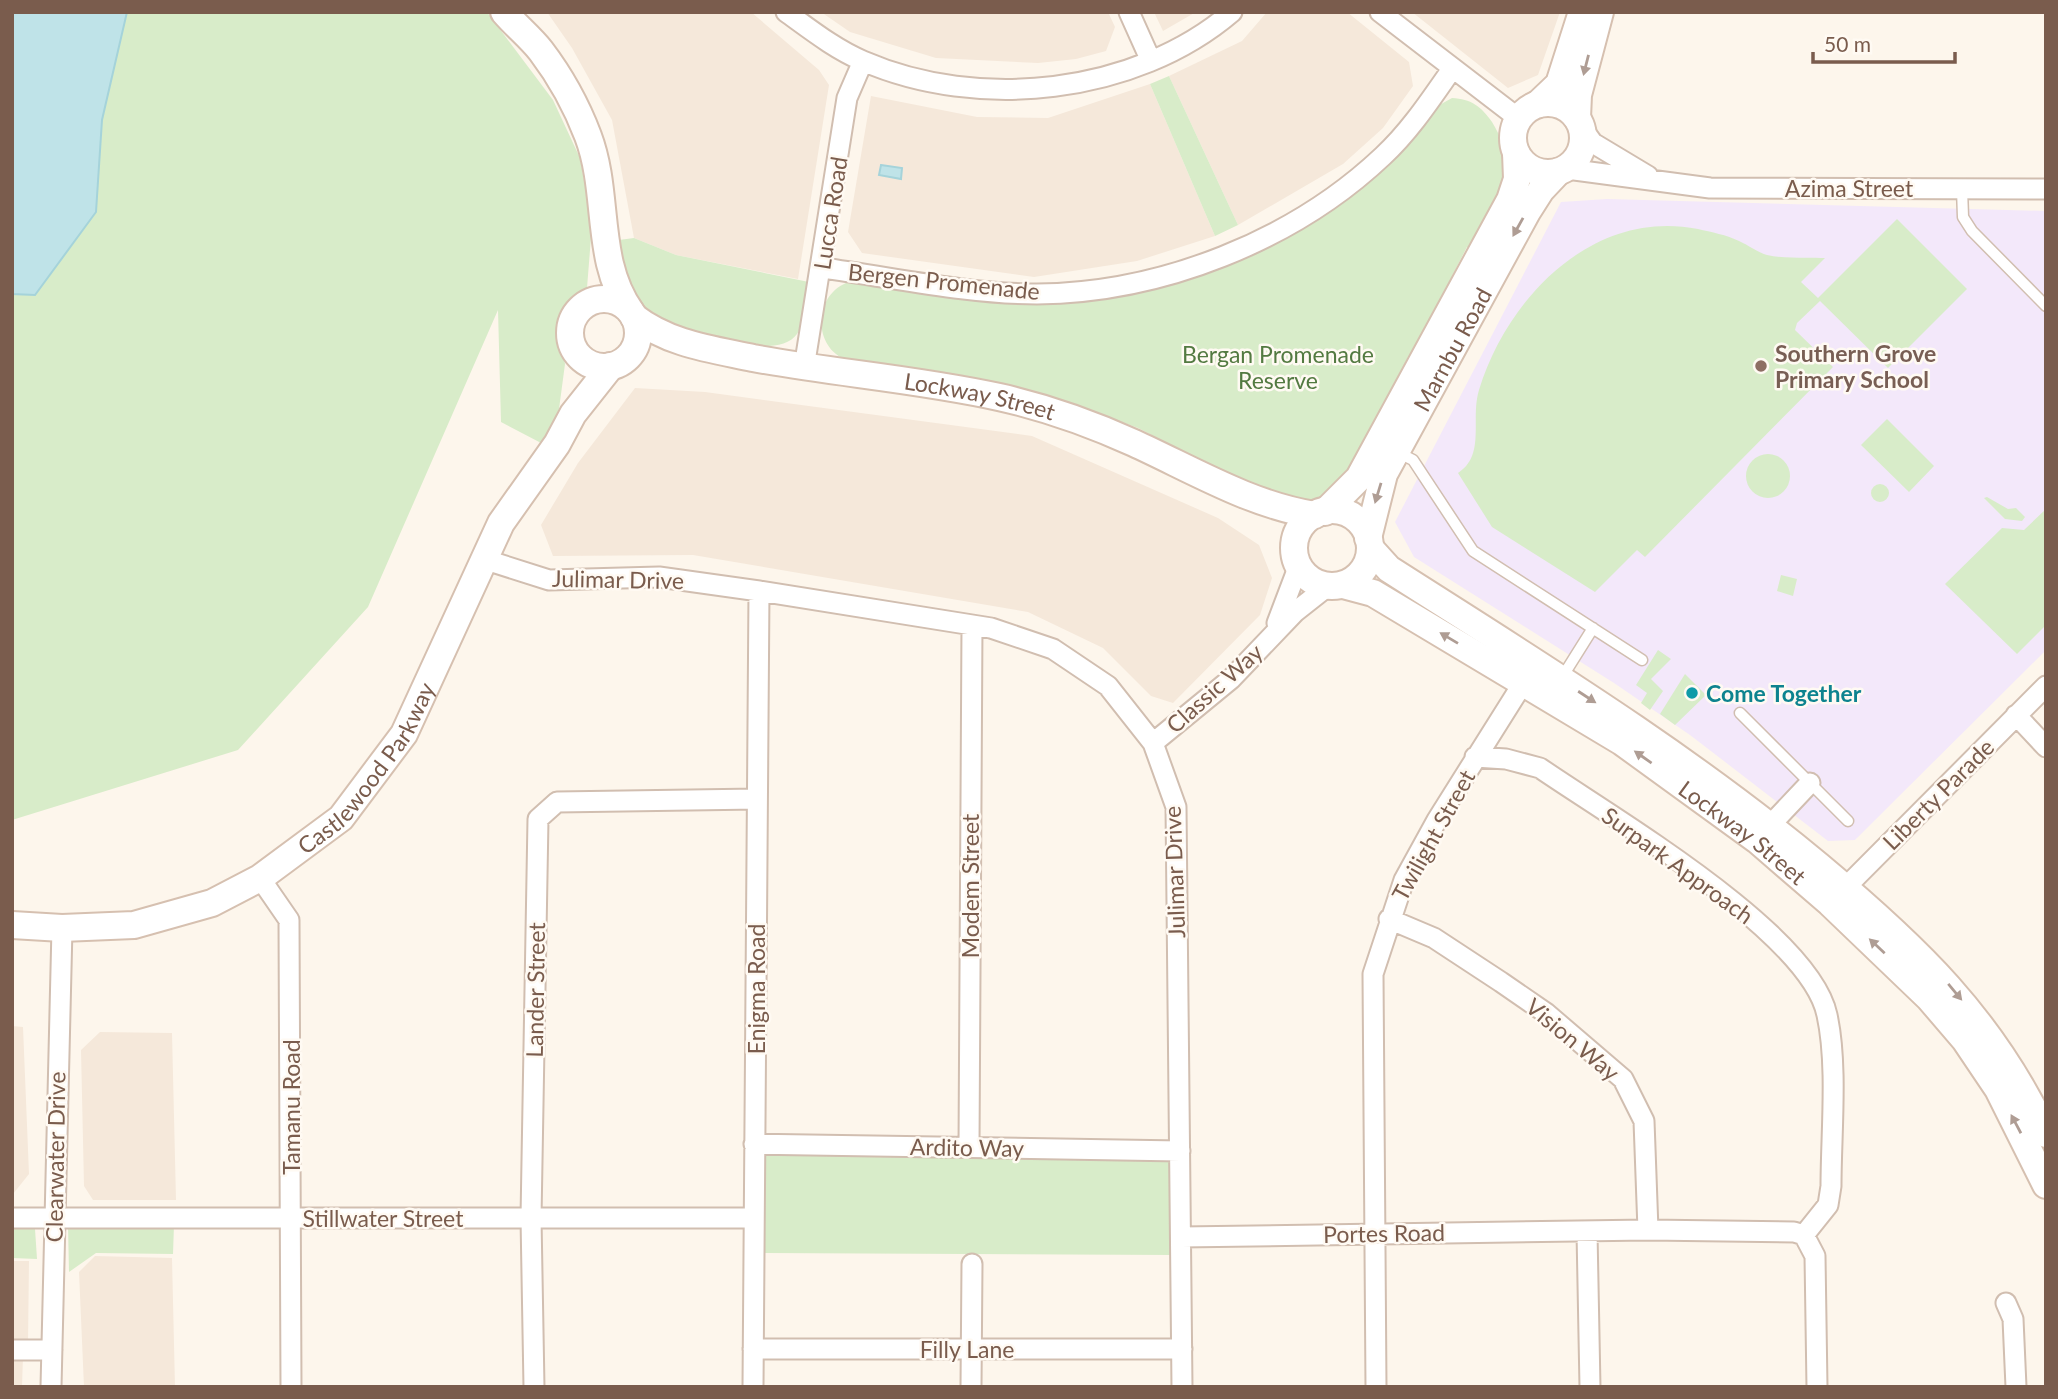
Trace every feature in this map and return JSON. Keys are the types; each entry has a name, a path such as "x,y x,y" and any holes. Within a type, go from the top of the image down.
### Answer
{"street":[{"path":"504,12 540,50 562,83 589,137 601,190 607,256 618,295 632,315 638,334 619,362 591,364 576,351 570,329 574,318 591,302 607,256"},
{"path":"786,12 828,43 863,61 948,85 1001,92 1118,74 1151,61 1217,25 1232,12"},
{"path":"1129,12 1151,61"},
{"path":"1380,12 1452,69 1528,111 1560,105 1580,123 1593,143 1654,180"},
{"path":"1582,12 1559,84 1528,111 1513,141 1516,153 1529,168 1548,174 1562,171 1581,151 1578,95 1600,12"},
{"name":"Lucca Road","path":"804,368 847,98 863,61"},
{"name":"Bergen Promenade","path":"822,268 1036,294 1113,286 1170,274 1259,240 1361,175 1406,131 1452,69"},
{"name":"Marnbu Road","path":"1320,513 1359,478 1510,200 1517,178 1516,153"},
{"name":"Marnbu Road","path":"1369,543 1380,486 1396,451 1527,212 1541,190 1562,171"},
{"name":"Azima Street","path":"1562,171 1710,188 2046,189"},
{"path":"591,302 612,300 632,315"},
{"name":"Lockway Street","path":"632,315 652,331 692,346 804,368 999,397 1131,442 1251,497 1291,511 1320,513"},
{"name":"Lockway Street","path":"619,362 692,346"},
{"name":"Castlewood Parkway","path":"573,414 576,351"},
{"name":"Castlewood Parkway","path":"12,925 62,928 134,925 212,903 260,878 341,818 404,734 501,523 557,444 573,414 619,362"},
{"name":"Lockway Street","path":"1251,497 1282,528 1297,557"},
{"path":"1320,513 1352,516 1365,529 1369,543 1366,567 1336,585 1316,583 1297,557 1300,528 1320,513"},
{"name":"Lockway Street","path":"1369,543 1389,569 1622,742 1764,832"},
{"name":"Classic Way","path":"1273,633 1297,557"},
{"name":"Julimar Drive","path":"483,559 549,580 659,577 991,628 1052,649 1108,686 1153,743 1176,807 1182,1387"},
{"name":"Lockway Street","path":"1336,585 1373,593 1530,673 1561,679 1660,744 1837,895 1949,985 1990,1035 2023,1085 2046,1134"},
{"name":"Classic Way","path":"1153,743 1231,679 1273,633 1336,585"},
{"name":"Enigma Road","path":"753,1387 759,591"},
{"name":"Modem Street","path":"969,1147 972,625"},
{"name":"Twilight Street","path":"1375,1232 1373,974 1404,880 1475,757 1530,673"},
{"name":"Liberty Parade","path":"1837,895 2046,686"},
{"path":"2016,715 2046,747"},
{"name":"Surpark Approach","path":"1475,757 1506,759 1540,768 1730,898 1773,935 1817,989 1827,1015 1831,1071 1831,1186 1828,1205 1804,1236"},
{"path":"1764,832 1810,783"},
{"name":"Lander Street","path":"534,1387 531,1218 538,819 557,802 757,799"},
{"name":"Tamanu Road","path":"260,878 289,920 291,1387"},
{"name":"Lockway Street","path":"1837,895 1965,1040 1998,1089 2046,1185"},
{"name":"Vision Way","path":"1389,919 1434,938 1501,982 1546,1013 1623,1079 1644,1121 1648,1230"},
{"name":"Clearwater Drive","path":"51,1387 62,928"},
{"name":"Ardito Way","path":"754,1144 1180,1151"},
{"name":"Stillwater Street","path":"12,1218 754,1218"},
{"name":"Portes Road","path":"1181,1237 1648,1230 1794,1232 1804,1236"},
{"path":"1375,1232 1376,1387"},
{"path":"1587,1232 1590,1387"},
{"path":"1804,1236 1815,1256 1817,1387"},
{"path":"971,1387 972,1264"},
{"path":"2006,1303 2013,1319 2015,1387"},
{"name":"Filly Lane","path":"753,1349 1182,1349"},
{"path":"12,1350 52,1350"}],"lane":[{"path":"1962,188 1963,217 1972,231 2046,306"},
{"path":"1396,451 1413,460 1473,551 1642,660"},
{"path":"1561,679 1593,628"},
{"path":"1740,713 1848,821"}],"shaded area":[{"path":"547,12 751,12 819,70 829,85 798,279 676,255 634,238 612,120 572,48"},
{"path":"821,12 1108,12 1115,27 1106,51 1076,59 1038,63 936,58 850,32"},
{"path":"1154,12 1196,12 1163,31"},
{"path":"1267,12 1347,12 1409,62 1413,86 1383,128 1343,164 1238,225 1169,76 1242,41"},
{"path":"1412,12 1560,12 1538,75 1508,88"},
{"path":"1150,84 1215,236 1137,261 1034,277 862,253 848,232 871,96 977,117 1048,118"},
{"name":"Southern Grove Primary School","path":"1607,199 2046,211 2046,650 1855,840 1828,841 1690,735 1614,683 1414,557 1395,522 1561,202"},
{"path":"635,388 705,392 1032,436 1218,518 1259,545 1272,578 1260,615 1173,703 1151,696 1103,648 1028,612 693,555 553,556 541,525 578,463"},
{"path":"12,1026 23,1027 29,1174 13,1194"},
{"path":"100,1032 172,1033 176,1200 93,1200 84,1186 81,1050"},
{"path":"95,1256 172,1258 175,1387 84,1387 79,1272"},
{"path":"12,1261 29,1261 28,1343 12,1342"},
{"path":"12,1356 23,1356 22,1387 12,1387"}],"green space":[{"path":"12,12 487,12 553,100 580,158 592,225 587,288 565,321 561,344 565,364 559,409 543,444 501,422 498,310 368,607 238,750 12,820"},
{"path":"1169,76 1238,225 1215,236 1150,84"},
{"name":"Bergan Promenade Reserve","path":"1452,98 1475,104 1492,122 1504,155 1502,186 1474,248 1467,247 1452,276 1457,280 1414,359 1408,357 1393,386 1398,391 1359,462 1320,505 1275,498 1138,428 1060,399 1019,388 847,360 836,354 823,334 821,322 827,299 846,283 1032,302 1269,244 1434,108"},
{"path":"1897,219 1967,289 1888,368 1820,301 1797,323 1795,330 1833,367 1645,557 1637,550 1595,592 1492,527 1458,473 1467,465 1475,446 1479,390 1492,356 1510,323 1533,293 1560,267 1590,246 1623,232 1660,226 1698,229 1734,239 1767,255 1825,258 1801,282 1818,298"},
{"path":"634,238 676,255 809,282 803,322 797,334 786,343 749,345 726,342 649,319 624,278 619,240"},
{"path":"1887,419 1934,466 1909,492 1861,445"},
{"path":"1768,454 1784,460 1790,476 1784,492 1768,498 1752,492 1746,476 1752,460"},
{"path":"1880,484 1887,486 1887,500 1880,502 1873,500 1871,493 1873,486"},
{"path":"1987,497 2008,509 2016,508 2025,517 2022,521 2005,519 1984,498"},
{"path":"2046,509 2046,625 2017,654 1945,584 2002,528 2024,530"},
{"path":"1781,575 1797,579 1793,596 1777,591"},
{"path":"1658,650 1671,659 1651,679 1663,691 1650,710 1641,703 1647,693 1636,685"},
{"path":"1685,674 1706,695 1675,725 1660,714"},
{"path":"764,1154 1175,1156 1175,1255 764,1253"},
{"path":"174,1225 173,1254 96,1253 69,1272 68,1226"},
{"path":"12,1229 35,1229 37,1259 12,1258"}],"water":[{"path":"12,12 127,12 102,120 96,212 35,295 12,294"},
{"path":"881,165 902,168 901,179 879,175"}],"place":[{"name":"Southern Grove Primary School","path":"1761,366"},
{"name":"Come Together","path":"1692,693"}]}
